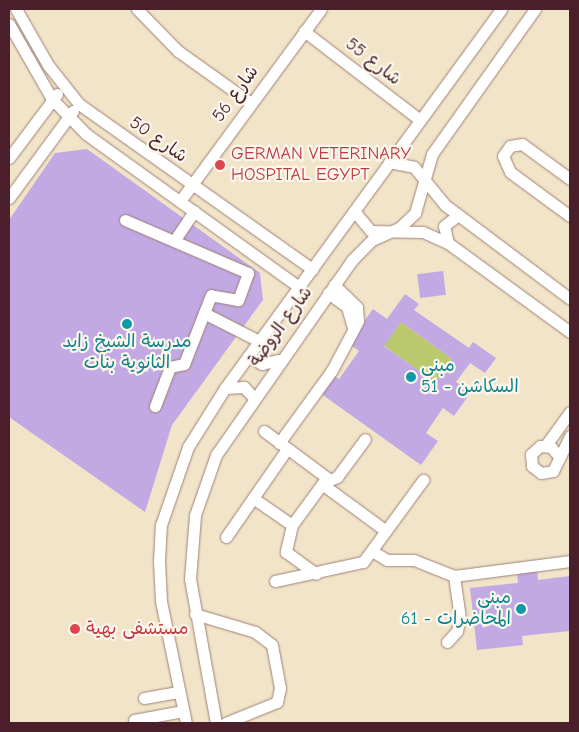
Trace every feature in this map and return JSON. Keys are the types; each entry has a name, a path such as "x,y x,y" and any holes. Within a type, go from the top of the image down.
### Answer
{"street":[{"name":"شارع 50","path":"16,9 63,87 79,104 312,269"},
{"path":"137,9 178,51 251,104"},
{"name":"شارع 56","path":"180,201 321,9"},
{"name":"شارع الروضة","path":"186,723 161,601 162,525 188,447 225,388 500,9"},
{"name":"شارع الروضة","path":"216,723 190,579 196,515 216,455 278,360 364,247 390,233 415,213 432,154 535,9"},
{"name":"شارع 50","path":"9,24 52,99 68,116 180,201 299,287"},
{"name":"شارع 55","path":"304,31 420,120"},
{"path":"9,158 63,87"},
{"path":"9,198 68,116 79,104"},
{"path":"570,179 522,144 510,146 503,156 510,172 570,216"},
{"path":"389,162 407,163 458,216 570,299"},
{"path":"174,240 194,211"},
{"path":"354,211 364,226 390,233 423,232 448,243 570,332"},
{"path":"448,243 444,226 458,216"},
{"path":"125,220 247,271 238,300 214,292 184,364 170,367 155,406"},
{"path":"226,537 253,498 283,446 332,370 352,329 347,307 331,289"},
{"path":"204,313 259,341"},
{"path":"248,356 262,364 278,360"},
{"path":"225,388 244,387 253,398"},
{"path":"570,412 546,446 531,454 536,470 553,471 557,454 570,436"},
{"path":"264,431 386,531"},
{"path":"316,574 286,552 292,525 324,481 337,477 366,439"},
{"path":"546,446 557,454"},
{"path":"275,581 358,565 372,551 423,480"},
{"path":"253,498 292,525"},
{"path":"372,551 387,560 414,560 454,576 570,561"},
{"path":"447,642 458,631 460,618 454,576"},
{"path":"195,614 256,632 272,645 280,688 277,702 225,723"},
{"path":"144,698 179,692"},
{"path":"134,720 153,720 183,711"}],"green space":[{"path":"401,322 452,359 435,382 384,345"}],"building":[{"name":"مدرسة الشيخ زايد الثانوية بنات","path":"87,149 260,273 263,300 172,425 145,512 9,417 9,220 55,153"},
{"path":"443,271 446,295 420,298 417,274"},
{"name":"مبنى السكاشن - 51","path":"405,294 419,304 414,310 469,348 473,342 496,358 485,373 470,363 456,382 471,392 454,416 443,408 426,433 438,441 421,465 320,393 333,375 339,379 359,351 348,343 373,309 387,319","holes":["401,322 452,359 435,382 384,346"]},
{"name":"مبنى المحاضرات - 61","path":"537,569 538,580 570,576 570,631 522,636 523,645 477,650 470,588 518,583 517,571"}],"place":[{"name":"GERMAN VETERINARY HOSPITAL EGYPT","path":"220,165"},
{"name":"مدرسة الشيخ زايد الثانوية بنات","path":"127,324"},
{"name":"مبنى السكاشن - 51","path":"411,377"},
{"name":"مبنى المحاضرات - 61","path":"521,609"},
{"name":"مستشفى بهية","path":"75,629"}]}
